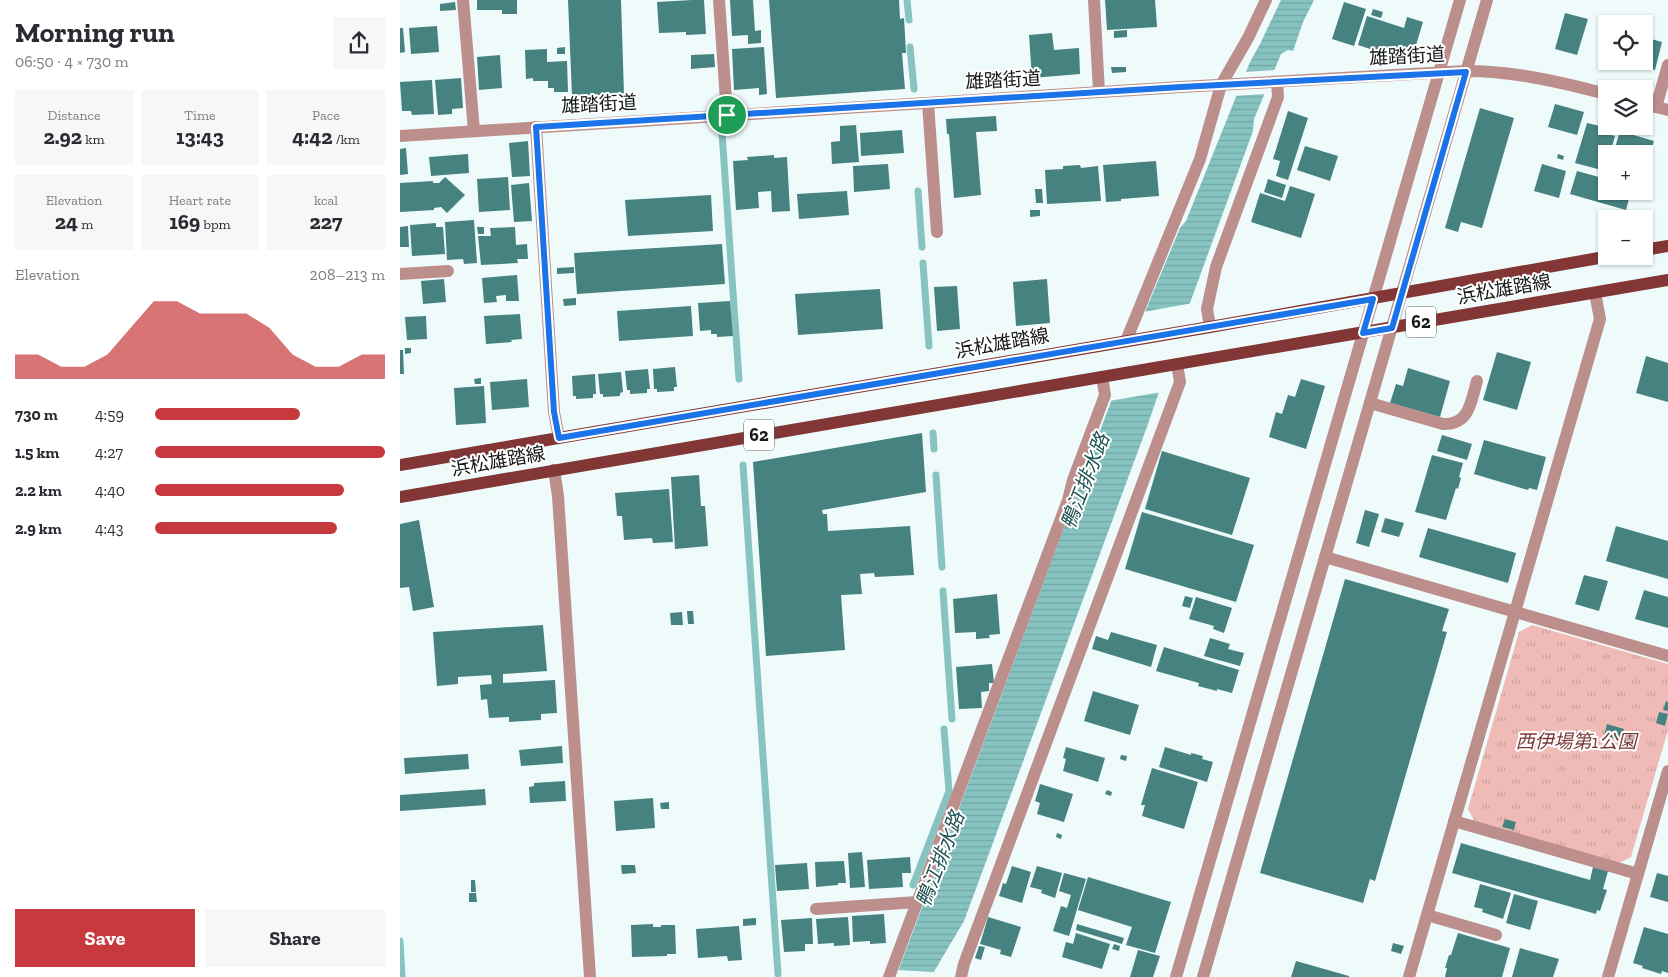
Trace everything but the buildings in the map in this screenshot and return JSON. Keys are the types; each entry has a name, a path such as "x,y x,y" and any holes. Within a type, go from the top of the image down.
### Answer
{"main road":[{"path":"1653,248 1668,246"},
{"name":"浜松雄踏線","path":"400,465 1402,294 1598,258"},
{"name":"浜松雄踏線","path":"400,497 1668,280"}],"street":[{"path":"463,0 474,131"},
{"path":"719,0 727,115"},
{"path":"1094,0 1099,92"},
{"path":"1128,341 1200,159 1221,85 1248,38 1266,0"},
{"path":"1176,977 1460,0"},
{"path":"1203,977 1487,0"},
{"path":"1656,107 1668,64"},
{"name":"雄踏街道","path":"400,136 1099,92 1486,71 1521,76 1598,92"},
{"path":"1210,327 1207,309 1216,269 1278,97 1274,82"},
{"path":"928,103 937,232"},
{"path":"536,127 554,412 559,438"},
{"path":"400,274 448,271"},
{"path":"1409,977 1600,319 1595,292"},
{"path":"961,977 1180,382 1175,365"},
{"path":"889,977 1068,500 1073,480 1105,395 1102,377"},
{"path":"1370,403 1443,424 1451,424 1458,422 1465,416 1469,409 1477,381"},
{"path":"554,470 558,496 590,977"},
{"path":"1325,557 1668,656"},
{"path":"1608,977 1668,771"},
{"path":"1454,821 1638,874"},
{"path":"816,909 917,902"},
{"path":"1427,915 1496,935"}],"green space":[{"name":"西伊場第1公園","path":"1532,625 1668,664 1668,730 1631,857 1619,863 1475,822 1468,809 1519,632"}],"water":[{"name":"鴨江排水路","path":"1281,0 1314,0 1303,22 1293,51 1288,50 1281,54 1254,119 1253,131 1148,424 964,921 932,975 896,977 1140,324 1180,228 1186,221 1250,62"}],"pier":[{"path":"1276,70 1267,94 1233,96 1243,72"},
{"path":"1193,303 1162,392 1109,401 1143,312"},
{"path":"896,970 936,972 934,977 893,977"}],"waterway":[{"path":"907,0 909,20"},
{"path":"910,47 914,89"},
{"path":"722,133 739,379"},
{"path":"918,191 922,247"},
{"path":"923,263 929,346"},
{"path":"933,433 934,449"},
{"path":"743,465 778,974"},
{"path":"936,475 942,567"},
{"path":"943,591 952,719"},
{"name":"鴨江排水路","path":"913,885 949,791 944,729"},
{"path":"400,941 402,977"}],"route":[{"path":"1466,72 1392,328 1363,333 1373,299 559,438 554,412 536,127 727,115 1181,87 1466,72"}]}
